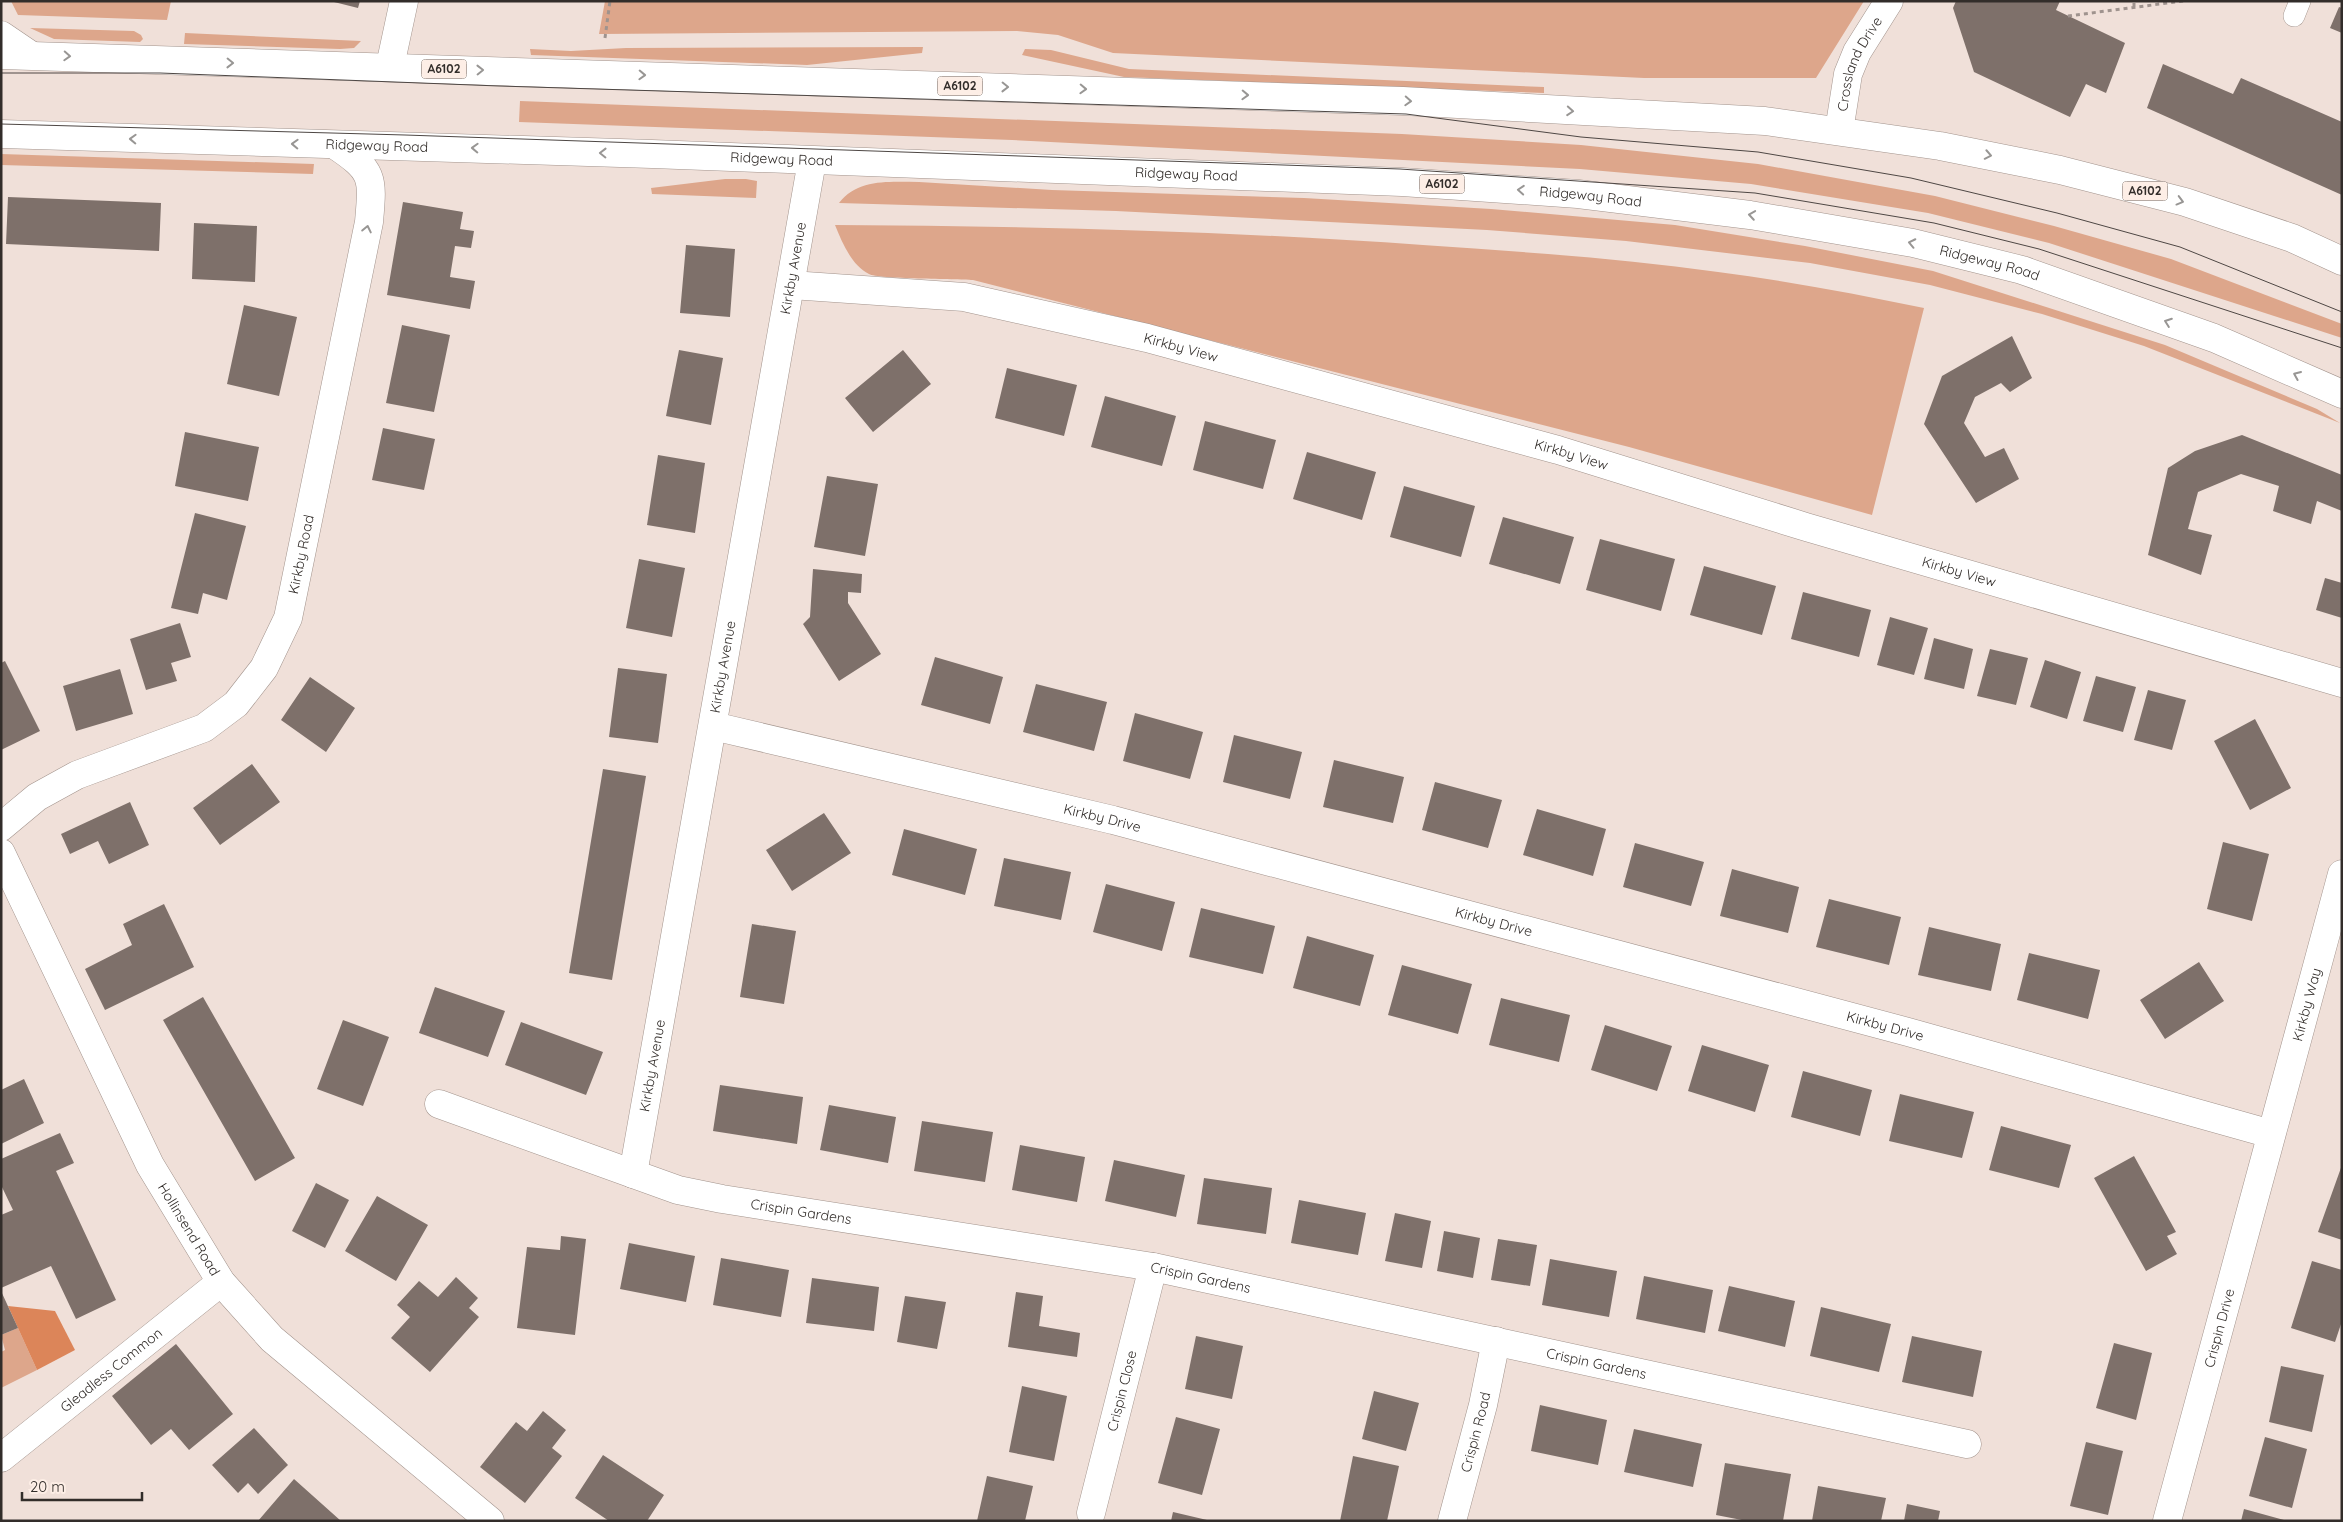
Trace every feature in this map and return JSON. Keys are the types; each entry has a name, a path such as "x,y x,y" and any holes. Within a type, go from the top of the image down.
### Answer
{"main road":[{"path":"390,66 404,1"},
{"name":"Crossland Drive","path":"1839,131 1848,74 1857,52 1889,1"},
{"path":"1,35 28,54"},
{"name":"A6102","path":"1,55 28,54 168,62 390,66 1403,101 1765,121 1940,146 2060,170 2176,199 2292,238 2342,261"},
{"name":"Ridgeway Road","path":"1,134 652,154 1402,182 1578,194 1750,215 1913,243 2022,270 2214,338 2342,394"},
{"name":"Kirkby Road","path":"1,827 37,797 77,775 204,728 236,704 264,668 288,618 369,222 372,185 367,171 360,162 335,145"},
{"name":"Kirkby Avenue","path":"632,1174 812,161"},
{"name":"Kirkby View","path":"791,285 964,297 1147,338 1558,450 1806,527 2341,682"},
{"name":"Kirkby Drive","path":"713,726 1113,820 1908,1032 2271,1134"},
{"name":"Hollinsend Road","path":"1,853 150,1165 222,1282 272,1339 490,1521"},
{"name":"Kirkby Way","path":"2271,1134 2342,874"},
{"name":"Crispin Gardens","path":"440,1104 678,1190 722,1199 1153,1267 1967,1444"},
{"name":"Crispin Drive","path":"2167,1521 2271,1134"},
{"name":"Crispin Close","path":"1091,1513 1153,1267"},
{"name":"Gleadless Common","path":"1,1458 222,1282"},
{"name":"Crispin Road","path":"1452,1521 1483,1406 1496,1341"}],"path":[{"path":"605,38 610,1"},
{"path":"2134,1 2134,7"},
{"path":"2068,16 2183,1"}],"shaded area":[{"path":"11,1 171,1 167,20 18,15"},
{"path":"605,1 1864,1 1816,78 1644,78 1113,53 1058,35 1017,31 599,34"},
{"path":"30,28 134,31 141,35 143,39 140,42 54,39"},
{"path":"185,33 361,41 354,48 340,49 184,44"},
{"path":"923,47 922,53 807,65 531,55 530,49 571,51 626,48"},
{"path":"1025,49 1051,50 1129,69 1544,87 1544,93 1124,77 1022,55"},
{"path":"520,101 1402,134 1581,145 1758,164 1935,196 2054,226 2171,259 2342,324 2342,338 2049,243 1928,213 1751,184 1580,169 1012,140 519,122"},
{"path":"1,154 314,164 313,174 1,165"},
{"path":"725,179 757,181 756,198 652,194 651,188"},
{"path":"886,182 919,182 1052,190 1304,198 1491,209 1675,225 1805,246 1933,271 2165,345 2317,409 2340,423 2144,346 2042,314 1930,285 1810,263 1626,241 1487,230 1116,211 839,203 847,195 865,185"},
{"path":"835,225 1056,228 1202,233 1350,240 1534,253 1681,267 1822,288 1924,308 1872,515 1629,447 973,280 875,276 863,270 852,259"},
{"path":"8,1306 55,1311 75,1350 37,1370"},
{"path":"18,1328 37,1370 1,1388 1,1352 5,1350 1,1335"}],"building":[{"path":"330,1 360,1 358,8"},
{"path":"1956,1 2060,1 2056,10 2125,43 2106,93 2086,84 2070,117 1974,72 1953,8"},
{"path":"2339,7 2342,8 2342,33 2330,28"},
{"path":"2163,64 2233,94 2241,78 2342,122 2342,195 2147,108"},
{"path":"8,197 161,203 159,251 6,244"},
{"path":"403,202 463,212 460,229 474,231 471,248 455,246 450,277 475,281 470,309 387,295"},
{"path":"194,223 257,226 255,282 192,279"},
{"path":"686,245 735,249 730,317 680,313"},
{"path":"244,305 297,317 279,396 227,384"},
{"path":"402,325 450,335 434,412 386,403"},
{"path":"2012,336 2032,378 2010,392 2001,383 1975,397 1964,423 1985,457 2004,448 2019,479 1976,503 1924,424 1942,376"},
{"path":"679,350 723,358 711,425 666,416"},
{"path":"903,350 931,384 873,432 845,398"},
{"path":"1007,368 1077,385 1064,436 995,418"},
{"path":"1105,396 1176,416 1162,466 1091,447"},
{"path":"1205,421 1276,440 1263,489 1193,470"},
{"path":"383,428 435,439 424,490 372,480"},
{"path":"185,432 259,447 248,501 175,486"},
{"path":"2242,435 2342,475 2342,511 2317,501 2311,524 2273,511 2279,486 2241,474 2198,492 2188,529 2212,535 2201,575 2148,555 2168,468 2195,451"},
{"path":"1307,452 1376,472 1362,520 1293,499"},
{"path":"658,455 705,463 695,533 647,525"},
{"path":"827,476 878,484 865,556 814,547"},
{"path":"1404,486 1475,506 1461,557 1390,537"},
{"path":"195,513 246,526 227,600 203,593 198,614 171,608"},
{"path":"1503,517 1574,537 1560,584 1489,564"},
{"path":"1600,539 1675,559 1661,611 1586,590"},
{"path":"639,559 685,568 672,637 626,628"},
{"path":"1704,566 1776,586 1762,635 1690,615"},
{"path":"813,569 862,574 861,593 848,592 848,603 881,654 839,681 803,624 810,617"},
{"path":"2325,578 2342,583 2342,618 2316,610"},
{"path":"1803,592 1871,610 1859,657 1791,639"},
{"path":"1890,617 1928,628 1914,675 1877,665"},
{"path":"180,623 191,657 171,663 177,681 146,690 130,639"},
{"path":"1934,638 1973,649 1964,689 1924,679"},
{"path":"1990,649 2028,658 2016,705 1977,696"},
{"path":"935,657 1003,677 990,724 921,705"},
{"path":"2045,660 2081,672 2067,719 2030,707"},
{"path":"5,661 40,731 1,750 1,663"},
{"path":"618,668 667,674 658,743 609,737"},
{"path":"120,669 133,714 76,731 63,686"},
{"path":"2096,676 2136,687 2123,732 2083,721"},
{"path":"310,677 355,708 326,752 281,720"},
{"path":"1036,684 1107,702 1094,751 1023,732"},
{"path":"2148,690 2186,700 2172,750 2134,740"},
{"path":"1135,713 1203,732 1190,779 1123,761"},
{"path":"2255,719 2291,788 2250,810 2214,741"},
{"path":"1234,735 1302,752 1290,799 1223,782"},
{"path":"1334,760 1404,777 1393,823 1323,807"},
{"path":"252,764 280,802 220,845 193,808"},
{"path":"603,769 646,776 612,980 569,973"},
{"path":"1435,782 1502,800 1488,848 1422,830"},
{"path":"130,802 149,845 109,864 98,841 70,854 61,834"},
{"path":"1537,809 1606,829 1593,876 1523,855"},
{"path":"824,813 851,853 792,891 766,850"},
{"path":"904,829 977,849 965,895 892,875"},
{"path":"2223,842 2269,854 2252,921 2207,909"},
{"path":"1635,843 1704,862 1691,906 1623,887"},
{"path":"1004,858 1071,872 1061,920 994,906"},
{"path":"1732,869 1799,887 1788,933 1720,916"},
{"path":"1106,884 1175,902 1162,951 1093,932"},
{"path":"1829,899 1901,917 1889,965 1816,947"},
{"path":"164,904 194,967 105,1010 85,969 132,945 123,924"},
{"path":"1201,908 1275,926 1263,974 1189,957"},
{"path":"752,924 796,931 784,1004 740,997"},
{"path":"1929,927 2001,944 1991,991 1918,975"},
{"path":"1307,936 1374,955 1360,1006 1293,988"},
{"path":"2029,953 2100,970 2088,1019 2017,1000"},
{"path":"2199,962 2224,1001 2165,1039 2140,1000"},
{"path":"1402,965 1472,984 1458,1034 1388,1015"},
{"path":"435,987 505,1011 488,1057 419,1033"},
{"path":"203,997 295,1158 255,1181 163,1020"},
{"path":"1501,998 1570,1015 1559,1062 1489,1045"},
{"path":"343,1020 389,1037 363,1106 317,1089"},
{"path":"521,1022 603,1052 586,1095 505,1065"},
{"path":"1605,1025 1672,1046 1657,1091 1591,1070"},
{"path":"1702,1045 1769,1065 1755,1112 1688,1091"},
{"path":"1803,1071 1872,1090 1860,1136 1791,1117"},
{"path":"24,1079 44,1123 1,1144 1,1090"},
{"path":"720,1085 803,1097 797,1144 713,1131"},
{"path":"1900,1094 1974,1112 1962,1158 1889,1141"},
{"path":"829,1105 896,1117 888,1163 820,1150"},
{"path":"922,1121 993,1132 985,1182 914,1171"},
{"path":"2001,1126 2071,1145 2059,1188 1989,1170"},
{"path":"60,1133 74,1163 56,1171 116,1300 76,1319 51,1266 1,1288 1,1215 13,1210 1,1185 1,1159"},
{"path":"1020,1145 1085,1157 1077,1202 1012,1190"},
{"path":"2134,1156 2176,1232 2167,1236 2177,1254 2146,1271 2094,1178"},
{"path":"1114,1160 1185,1175 1176,1217 1105,1201"},
{"path":"2342,1165 2342,1240 2318,1232"},
{"path":"1204,1178 1272,1188 1266,1234 1197,1224"},
{"path":"316,1183 349,1200 325,1248 292,1231"},
{"path":"377,1196 428,1225 396,1281 345,1251"},
{"path":"1299,1200 1366,1213 1358,1255 1291,1243"},
{"path":"1395,1213 1431,1221 1422,1268 1385,1261"},
{"path":"1444,1231 1480,1238 1473,1278 1437,1271"},
{"path":"561,1236 586,1239 575,1335 517,1328 527,1247 560,1250"},
{"path":"1498,1239 1537,1245 1530,1286 1491,1280"},
{"path":"629,1243 695,1256 686,1302 620,1289"},
{"path":"721,1258 789,1270 781,1317 713,1305"},
{"path":"1550,1259 1617,1271 1609,1317 1542,1305"},
{"path":"2312,1261 2342,1270 2342,1321 2335,1342 2291,1328"},
{"path":"1644,1276 1713,1290 1705,1333 1636,1319"},
{"path":"456,1277 478,1298 469,1308 479,1317 430,1372 391,1338 410,1317 397,1305 419,1281 438,1297"},
{"path":"812,1278 879,1287 874,1331 806,1323"},
{"path":"1729,1286 1795,1301 1785,1347 1718,1331"},
{"path":"1,1291 18,1328 1,1335"},
{"path":"1016,1292 1043,1296 1039,1326 1080,1333 1077,1357 1008,1347"},
{"path":"905,1296 946,1302 937,1349 897,1342"},
{"path":"1821,1307 1891,1324 1879,1372 1810,1356"},
{"path":"1196,1336 1243,1346 1232,1399 1185,1389"},
{"path":"1912,1336 1982,1351 1973,1397 1902,1382"},
{"path":"2114,1343 2152,1353 2136,1420 2096,1408"},
{"path":"176,1344 233,1414 189,1450 171,1429 151,1445 112,1396"},
{"path":"2281,1366 2324,1375 2312,1432 2269,1422"},
{"path":"1022,1386 1067,1396 1054,1461 1009,1452"},
{"path":"1374,1391 1419,1403 1406,1451 1362,1439"},
{"path":"1540,1405 1607,1420 1598,1465 1531,1451"},
{"path":"543,1411 566,1430 552,1448 562,1456 525,1503 480,1467 516,1422 527,1431"},
{"path":"1176,1417 1220,1429 1202,1495 1158,1483"},
{"path":"254,1428 288,1465 258,1494 248,1483 238,1493 212,1465"},
{"path":"1634,1429 1702,1444 1693,1487 1624,1472"},
{"path":"2265,1437 2307,1449 2292,1508 2249,1496"},
{"path":"2086,1442 2123,1451 2108,1515 2070,1506"},
{"path":"603,1455 664,1495 647,1521 609,1521 575,1498"},
{"path":"1353,1456 1399,1466 1387,1521 1340,1521"},
{"path":"1725,1463 1791,1474 1783,1521 1747,1521 1716,1515"},
{"path":"987,1476 1033,1486 1025,1521 977,1521"},
{"path":"294,1479 341,1521 258,1521"},
{"path":"1818,1486 1886,1498 1881,1521 1812,1521"},
{"path":"1907,1504 1940,1511 1938,1521 1904,1521"},
{"path":"2244,1509 2284,1520 2241,1521"},
{"path":"1173,1512 1207,1520 1171,1521"}],"tram line":[{"path":"1,73 160,73 499,86 1406,114 1581,137 1758,152 1911,178 2057,213 2180,247 2342,312"},
{"path":"1,124 405,135 1400,169 1755,193 1934,223 2039,249 2342,348"}]}
